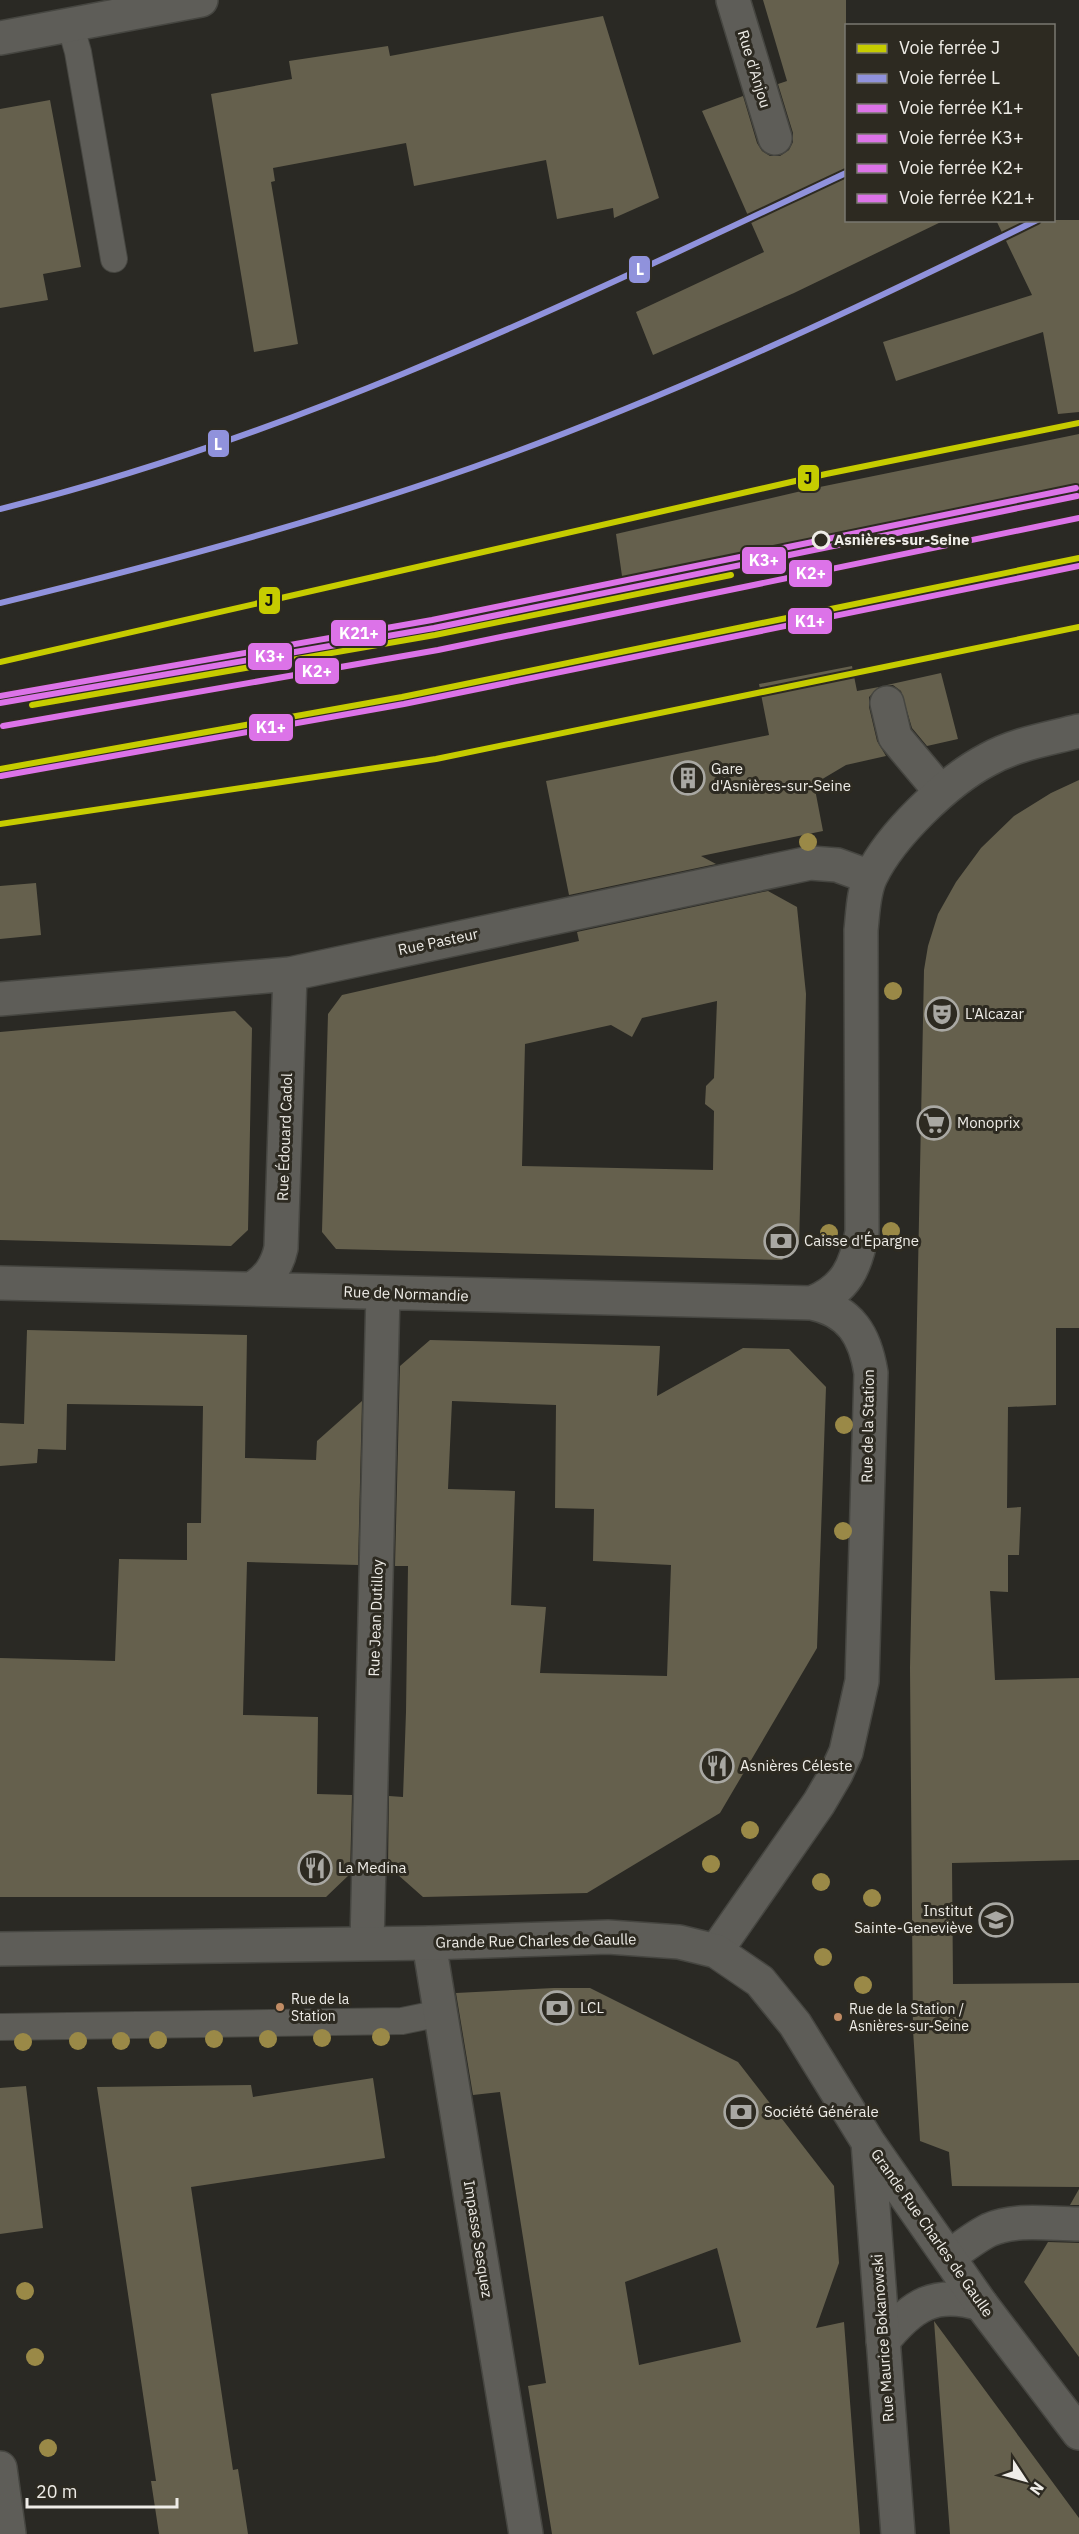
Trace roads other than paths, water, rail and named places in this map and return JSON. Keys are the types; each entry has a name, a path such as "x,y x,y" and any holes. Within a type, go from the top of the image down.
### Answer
{"street":[{"path":"0,38 68,12 201,0"},
{"name":"Rue d'Anjou","path":"733,0 775,138"},
{"path":"887,703 895,737 931,780"},
{"path":"812,1303 828,1296 840,1287 851,1271 859,1251 862,1232 861,930 870,876 914,820 961,776 987,759 1007,751 1079,731"},
{"name":"Rue Pasteur","path":"0,999 290,974 810,863 837,865 870,876"},
{"name":"Rue Édouard Cadol","path":"252,1289 269,1276 275,1268 281,1248 290,974"},
{"name":"Rue de Normandie","path":"0,1283 812,1303"},
{"name":"Rue Jean Dutilloy","path":"367,1943 383,1293"},
{"name":"Rue de la Station","path":"716,1951 819,1803 836,1774 846,1752 862,1682 871,1373 866,1349 850,1322 830,1307 812,1303"},
{"name":"Grande Rue Charles de Gaulle","path":"0,1949 429,1943 608,1937 679,1942 716,1951 744,1969 767,1988 795,2024 868,2142 981,2304 1079,2433"},
{"name":"Impasse Sesquez","path":"429,1943 526,2534"},
{"name":"Rue Maurice Bokanowski","path":"868,2142 898,2534"},
{"path":"949,2257 979,2235 1001,2226 1021,2223 1079,2224"},
{"path":"883,2341 899,2321 937,2299 960,2298 981,2304"},
{"path":"0,2468 6,2525"}],"lane":[{"path":"68,12 78,52 114,259"},
{"path":"0,2027 402,2021 441,2013"}],"rail line":[{"name":"L","path":"0,509 111,479 219,444 326,404 535,317 845,173"},
{"name":"L","path":"0,603 166,561 276,530 385,497 516,452 667,392 742,359 1033,222"},
{"name":"J","path":"0,662 826,474 1079,423"},
{"name":"K21+","path":"0,696 432,620 1076,488"},
{"name":"K3+","path":"0,703 434,628 1077,496"},
{"name":"K2+","path":"3,726 438,650 1079,518"},
{"name":"J","path":"0,769 402,697 1079,558"},
{"name":"K1+","path":"1,776 404,704 1079,566"},
{"name":"J","path":"32,705 435,635 731,575"},
{"name":"J","path":"0,824 436,759 1079,627"}],"place":[{"name":"Asnières-sur-Seine","path":"821,540"},
{"name":"Gare d'Asnières-sur-Seine","path":"688,778"},
{"name":"L'Alcazar","path":"942,1014"},
{"name":"Monoprix","path":"934,1123"},
{"name":"Caisse d'Épargne","path":"781,1241"},
{"name":"Asnières Céleste","path":"717,1766"},
{"name":"La Medina","path":"315,1868"},
{"name":"Institut Sainte-Geneviève","path":"996,1920"},
{"name":"Rue de la Station","path":"280,2007"},
{"name":"LCL","path":"557,2008"},
{"name":"Rue de la Station / Asnières-sur-Seine","path":"838,2017"},
{"name":"Société Générale","path":"741,2112"}]}
